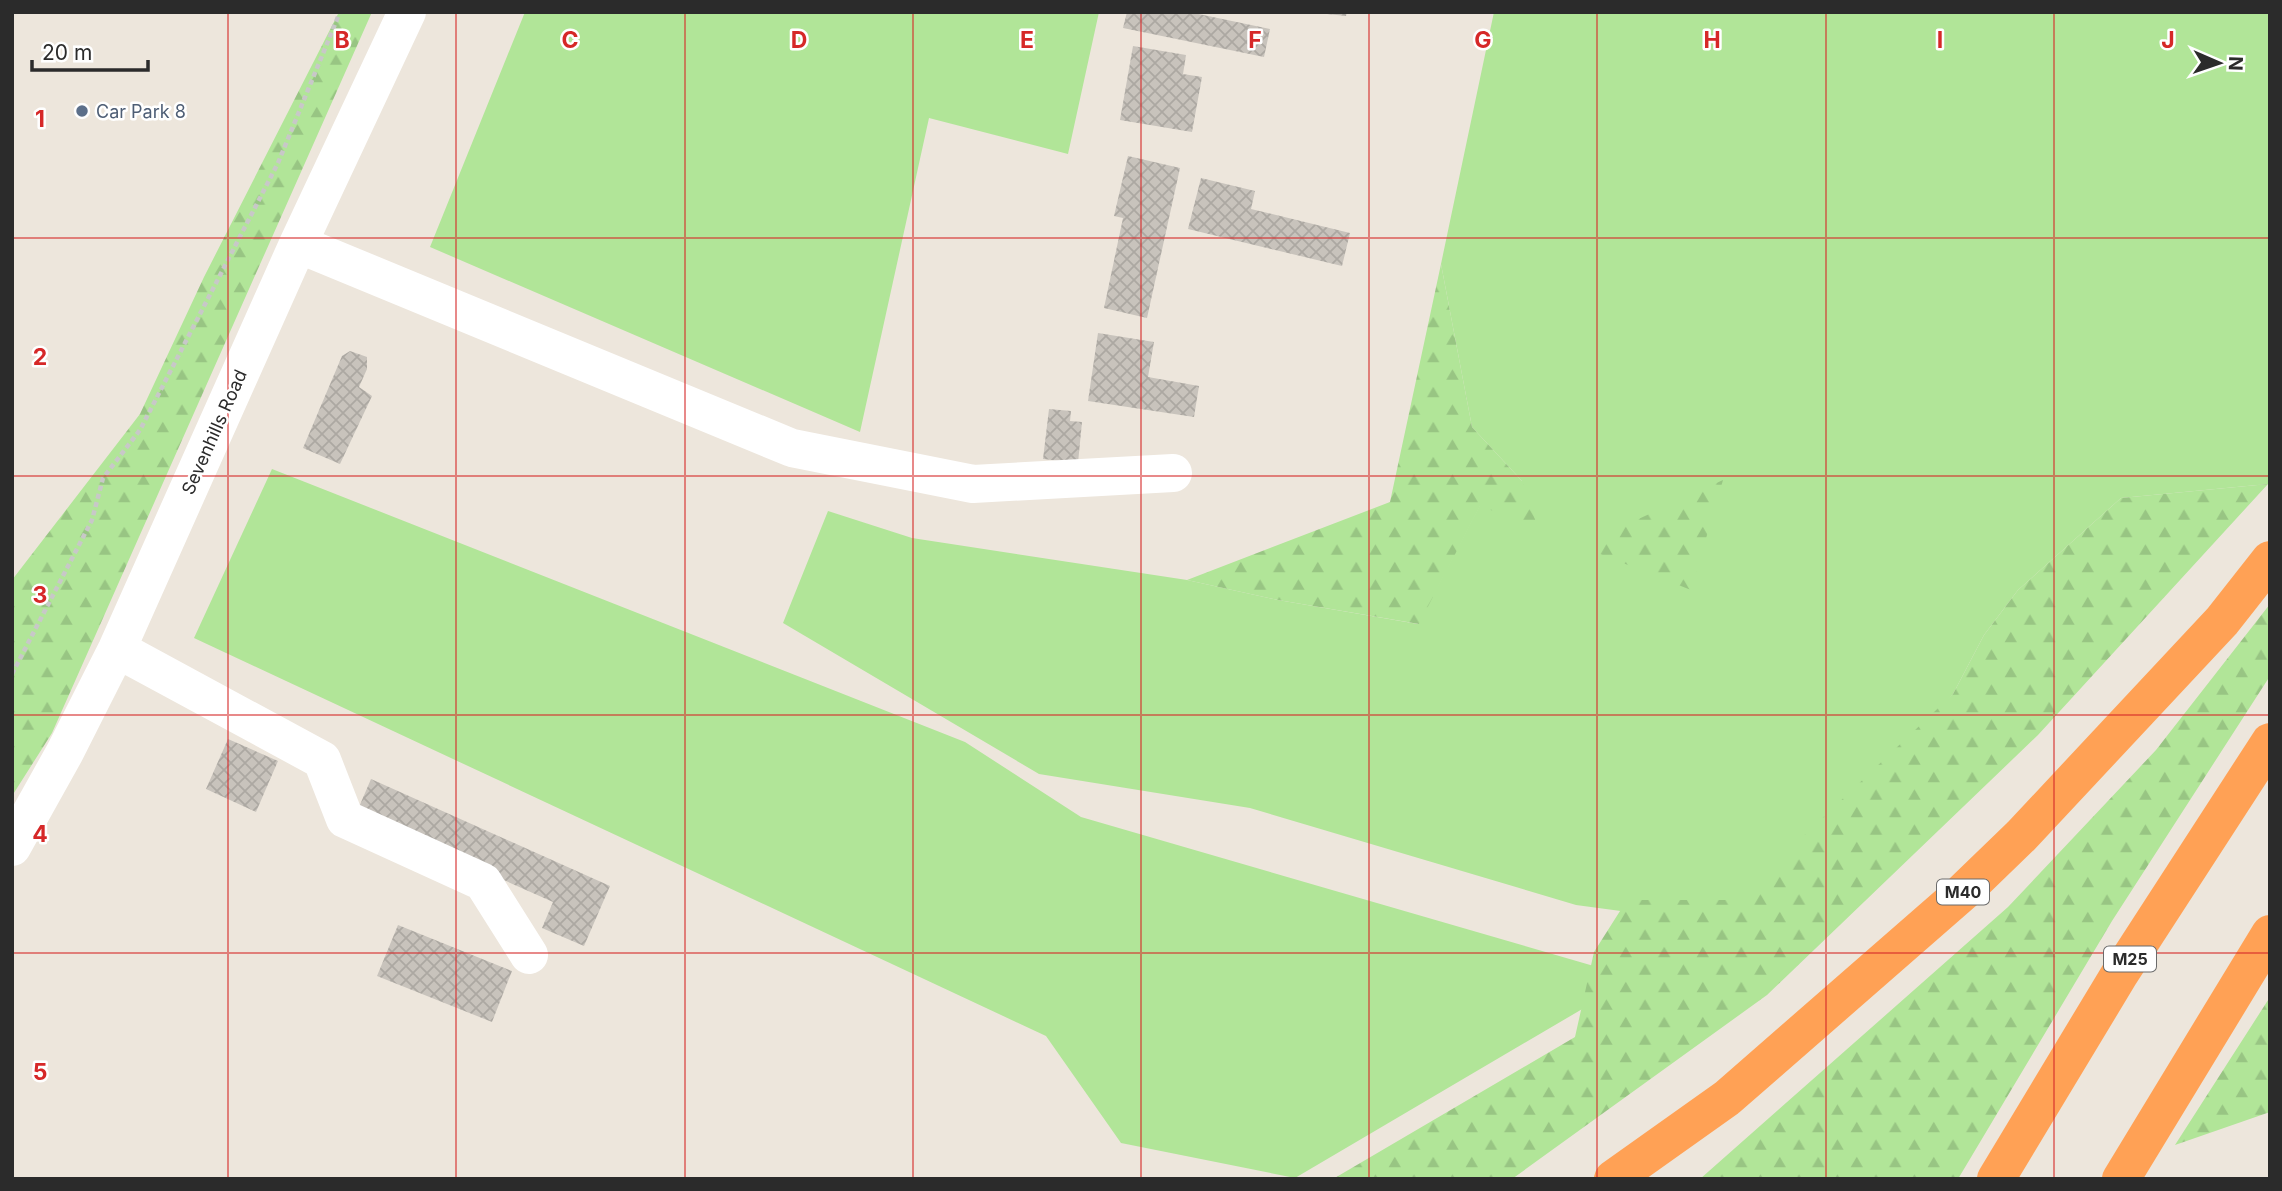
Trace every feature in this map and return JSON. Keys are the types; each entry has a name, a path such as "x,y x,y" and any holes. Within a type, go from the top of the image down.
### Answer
{"highway":[{"name":"M40","path":"1613,1179 1727,1098 1962,892 2021,836 2213,631 2270,560"},
{"name":"M25","path":"1996,1179 2119,975 2270,742"},
{"path":"2121,1179 2270,934"}],"street":[{"name":"Sevenhills Road","path":"12,847 65,752 117,649 298,244 407,12"},
{"path":"298,244 792,448 973,484 1173,473"},
{"path":"117,649 322,760 345,820 483,882 529,955"}],"path":[{"path":"12,674 92,520 103,478 140,430 278,163 340,12"}],"green space":[{"path":"339,12 372,12 52,733 12,796 12,580 140,414 204,277"},
{"path":"525,12 1099,12 1068,154 929,118 860,432 430,247"},
{"path":"1494,12 2270,12 2270,482 2121,498 2018,590 1984,635 1953,694 1755,929 1576,905 1250,808 1039,774 783,623 828,511 912,538 1187,580 1278,600 1418,624 1480,505 1522,481 1472,427 1441,264"},
{"path":"1441,264 1472,427 1522,481 1538,528 1480,506 1419,624 1278,600 1187,580 1390,502"},
{"path":"272,469 965,742 1081,817 1635,978 1295,1178 1121,1143 1046,1036 194,638"},
{"path":"1723,480 1691,590 1580,546"},
{"path":"2268,484 2038,735 1767,995 1512,1179 1333,1179 1575,1037 1594,952 1627,900 1736,900 1953,694 1984,635 2018,590 2121,498"},
{"path":"2270,604 2270,676 2112,921 1958,1179 1700,1179 2008,907 2156,750"},
{"path":"2270,997 2270,1112 2175,1145"}],"building":[{"path":"1127,12 1189,12 1270,29 1264,57 1123,28"},
{"path":"1327,12 1347,12 1346,16"},
{"path":"1133,46 1186,55 1183,74 1202,77 1192,132 1120,120"},
{"path":"1128,156 1180,168 1147,318 1104,308 1123,218 1114,216"},
{"path":"1201,178 1255,191 1251,209 1350,233 1342,266 1188,229"},
{"path":"1098,333 1154,342 1148,377 1199,386 1194,417 1088,401"},
{"path":"350,351 367,357 367,369 359,387 372,396 340,464 303,448 342,356"},
{"path":"1049,409 1071,411 1070,421 1082,422 1078,463 1043,459"},
{"path":"228,739 278,761 256,812 206,789"},
{"path":"371,779 610,886 584,946 542,928 553,902 356,814"},
{"path":"398,925 512,971 492,1022 377,976"}],"place":[{"name":"Car Park 8","path":"82,111"}]}
